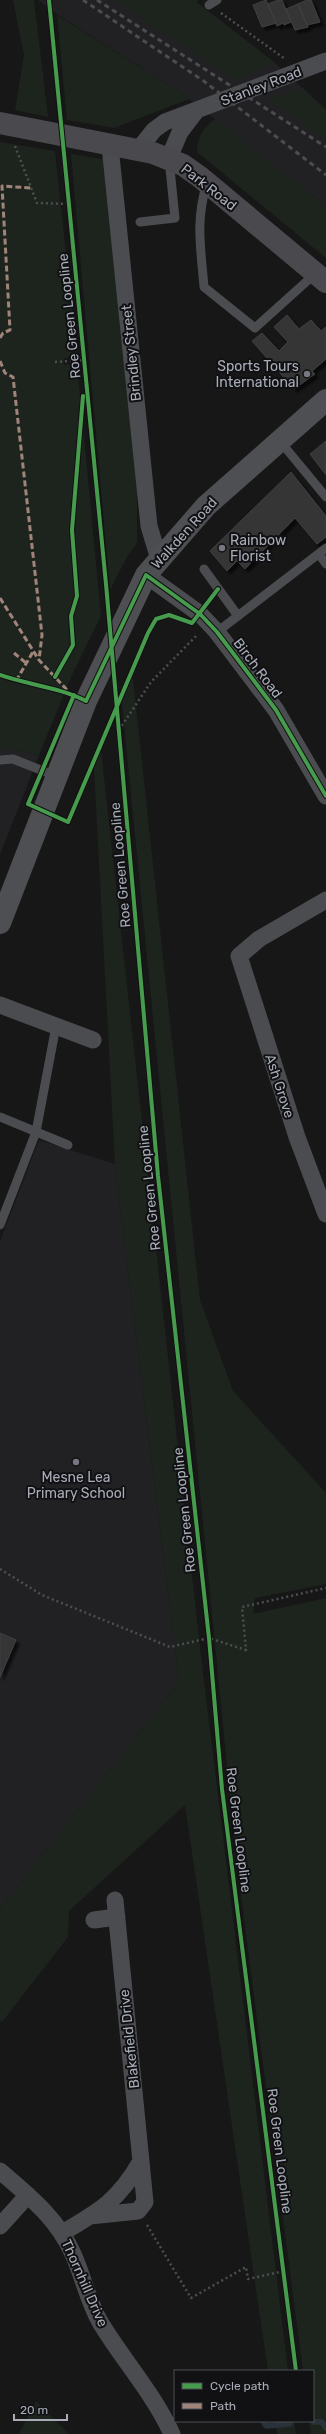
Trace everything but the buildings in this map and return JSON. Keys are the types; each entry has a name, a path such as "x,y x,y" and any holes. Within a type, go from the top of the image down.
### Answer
{"main road":[{"name":"Walkden Road","path":"0,923 86,701 130,608 153,567 206,506 326,400"}],"street":[{"name":"Stanley Road","path":"138,150 154,130 165,122 326,61"},
{"path":"169,158 180,132 196,111"},
{"name":"Park Road","path":"3,123 110,146 138,150 169,158 183,165 207,183 321,277"},
{"name":"Brindley Street","path":"110,146 153,567"},
{"name":"Birch Road","path":"153,567 213,628 276,710 326,796"},
{"name":"Ash Grove","path":"326,900 258,939 239,956 297,1138 326,1214"},
{"path":"0,1005 93,1040"},
{"name":"Blakefield Drive","path":"115,1900 145,2202 138,2211"},
{"path":"94,1920 117,1917"},
{"path":"62,2233 112,2201 128,2184 141,2161"},
{"name":"Thornhill Drive","path":"0,2171 28,2195 55,2222 73,2254 97,2317 115,2347 157,2404 172,2434"},
{"path":"0,2226 28,2195"},
{"path":"90,2216 138,2211"}],"lane":[{"path":"209,5 218,0"},
{"path":"140,222 175,218 169,158"},
{"path":"207,183 200,204 199,219 204,287 255,328 321,277"},
{"path":"280,440 326,497"},
{"path":"213,628 238,616 322,551 326,564"},
{"path":"204,569 238,616"},
{"path":"0,760 13,759 56,776"},
{"path":"0,1225 36,1132 56,1026"},
{"path":"0,1117 68,1145"}],"path":[{"path":"209,5 300,70"},
{"path":"3,123 37,203 70,204"},
{"path":"69,196 71,212"},
{"path":"55,362 84,363"},
{"path":"119,730 152,682 213,628"},
{"path":"118,722 120,738"},
{"path":"0,1569 42,1595 170,1647 209,1638 246,1650 242,1607 326,1588"},
{"path":"208,1630 210,1646"},
{"path":"138,2211 191,2298 246,2267 248,2279 284,2271"},
{"path":"283,2263 285,2279"}],"shaded area":[{"path":"13,0 34,0 48,117 15,110 24,55"},
{"path":"38,0 194,0 274,62 326,110 326,206 180,92 61,17"},
{"path":"114,0 199,0 196,2 274,62 236,80"},
{"path":"57,15 189,99 114,128 67,120"},
{"path":"303,88 326,110 326,140 267,99"},
{"path":"215,119 326,206 326,258 197,152 202,133"},
{"path":"0,142 55,151 77,357 64,358 64,365 77,363 101,616 72,675 39,755 17,750 0,750"},
{"path":"71,154 107,160 137,489 137,543 127,557 110,590"},
{"path":"132,670 200,1300 233,1391 326,1493 326,1584 255,1598 253,1614 326,1598 326,2434 311,2434 309,2422 314,2422 314,2370 303,2370 236,1857 121,694"},
{"path":"0,750 17,750 39,755 0,855"},
{"path":"101,750 201,1656 288,2370 268,2370 185,1805 69,1911 68,1937 2,2022 0,2020 0,1909 179,1682 115,1164 94,768"},
{"name":"Mesne Lea Primary School","path":"39,1140 115,1164 179,1682 0,1909 0,1241"},
{"path":"36,2401 69,2434 19,2434"},
{"path":"275,2422 294,2422 296,2434 277,2434"}],"waterway":[{"path":"264,2422 266,2426 290,2424"},
{"path":"314,2422 322,2422 326,2428"}],"railway":[{"path":"83,0 205,82 326,175"},
{"path":"97,0 326,147"}],"marked path":[{"path":"0,338 3,333 10,330 2,186 31,188"},
{"path":"0,361 5,373 13,377 42,635 39,660"},
{"path":"0,598 39,660 68,691"},
{"path":"16,681 34,650"},
{"path":"14,653 26,663"}],"cycle path":[{"name":"Roe Green Loopline","path":"49,0 106,584 158,1176 209,1638 222,1789 296,2370"},
{"path":"55,677 73,645 71,616 77,596 72,530 83,396"},
{"path":"0,675 65,692 86,701 146,575 200,614 217,632 276,710 326,796"},
{"path":"74,695 28,804 68,822 148,633 156,619 169,615 192,623 218,589"}],"place":[{"name":"Sports Tours International","path":"307,374"},
{"name":"Rainbow Florist","path":"222,548"},
{"name":"Mesne Lea Primary School","path":"76,1462"}]}
